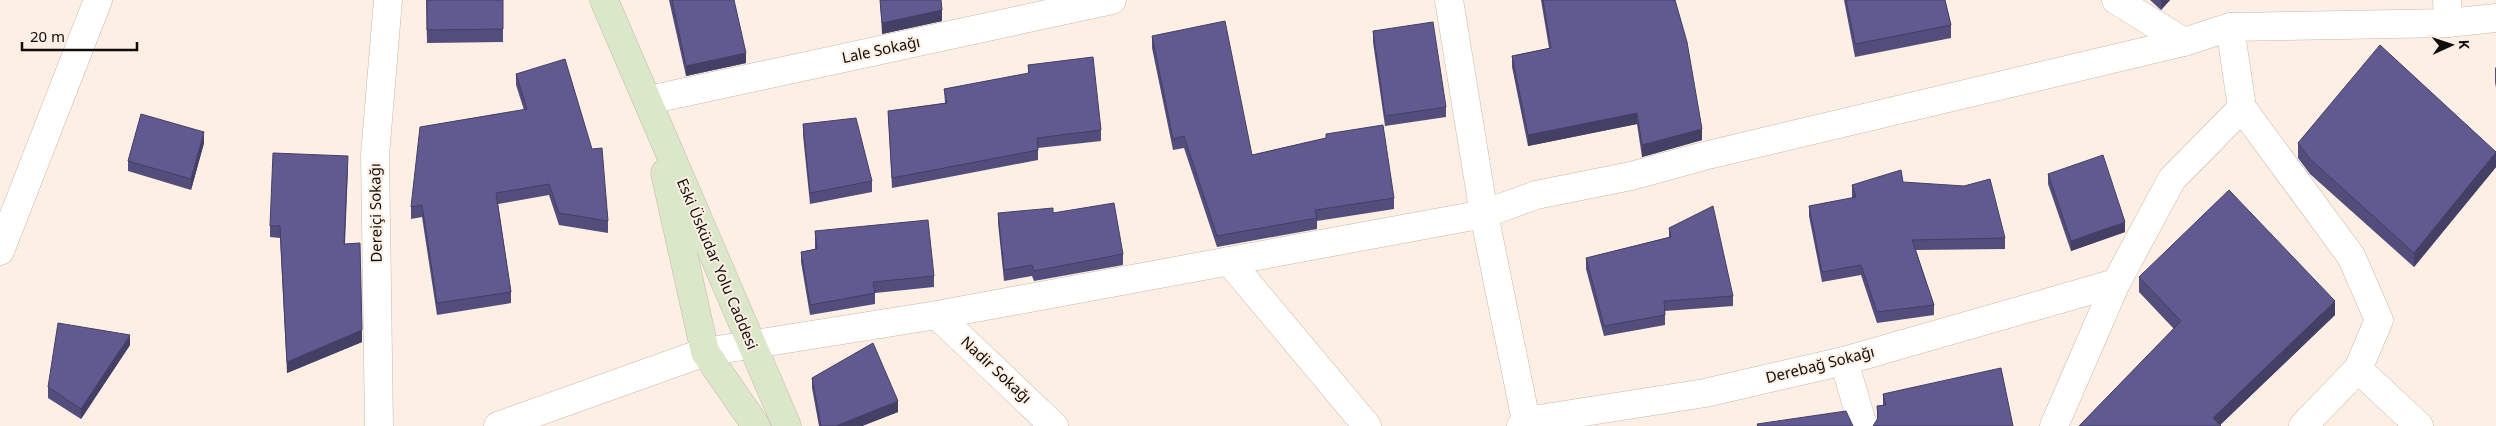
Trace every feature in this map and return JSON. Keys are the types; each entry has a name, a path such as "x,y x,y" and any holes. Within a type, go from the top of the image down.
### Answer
{"street":[{"path":"0,252 7,212 98,0"},
{"name":"Dereiçi Sokağı","path":"379,426 375,155 388,0"},
{"name":"Eski Üsküdar Yolu Caddesi","path":"604,0 649,100 750,344 787,426"},
{"name":"Lale Sokağı","path":"649,100 1112,0"},
{"path":"1449,0 1484,214 1525,424"},
{"path":"2116,0 2184,42"},
{"path":"498,426 705,352 937,315 1484,214 1536,195 1631,176 1704,156 2184,42 2230,27 2447,11 2496,18"},
{"path":"2230,27 2242,108 2351,256 2380,320 2358,368 2303,426"},
{"name":"Eski Üsküdar Yolu Caddesi","path":"649,100 705,352 756,426"},
{"path":"2054,426 2116,283 2172,179 2242,108"},
{"path":"1230,261 1368,426"},
{"name":"Derebağ Sokağı","path":"1525,424 1706,393 1844,361 2116,283"},
{"name":"Nadir Sokağı","path":"937,315 1054,426"},
{"path":"1844,361 1863,426"},
{"path":"2358,368 2419,426"}],"building":[{"path":"427,0 503,0 503,29 427,30"},
{"path":"672,0 734,0 746,53 686,66"},
{"path":"880,0 941,0 942,10 882,23"},
{"path":"1543,0 1675,0 1687,42 1702,129 1642,145 1637,113 1528,135 1512,56 1551,48"},
{"path":"1846,0 1945,0 1951,25 1855,44"},
{"path":"1225,21 1252,155 1326,138 1326,134 1383,125 1394,198 1315,210 1317,218 1217,236 1184,136 1173,139 1152,36"},
{"path":"1433,22 1446,107 1385,116 1373,31"},
{"path":"2380,45 2496,152 2414,253 2310,159 2298,143"},
{"path":"1093,57 1101,130 1037,138 1038,150 892,178 888,111 947,103 944,89 1029,73 1028,65"},
{"path":"565,59 592,149 602,148 608,221 559,213 549,184 496,193 511,292 437,303 422,205 411,207 420,127 527,109 516,74"},
{"path":"141,114 204,132 191,179 128,161"},
{"path":"856,118 872,181 810,193 803,124"},
{"path":"273,153 348,156 344,244 360,243 362,330 287,362 280,226 270,226"},
{"path":"2103,155 2125,222 2071,241 2048,174"},
{"path":"1901,170 1903,182 1964,186 1990,179 2005,238 1912,240 1934,305 1877,312 1861,265 1822,272 1809,206 1856,197 1852,185"},
{"path":"2229,190 2335,301 2213,418 2221,426 2079,426 2181,321 2139,277"},
{"path":"1114,203 1123,254 1034,271 1032,265 1004,270 998,213 1053,208 1053,213"},
{"path":"1713,206 1733,296 1664,301 1665,315 1604,326 1586,258 1671,237 1669,228"},
{"path":"928,220 934,276 873,282 875,293 810,305 801,252 817,249 815,231"},
{"path":"58,323 130,335 81,409 48,387"},
{"path":"873,343 898,401 836,426 821,426 812,378"},
{"path":"2001,368 2013,426 1873,426 1878,418 1877,406 1886,405 1883,394"},
{"path":"1846,411 1853,426 1758,426 1757,424"}]}
